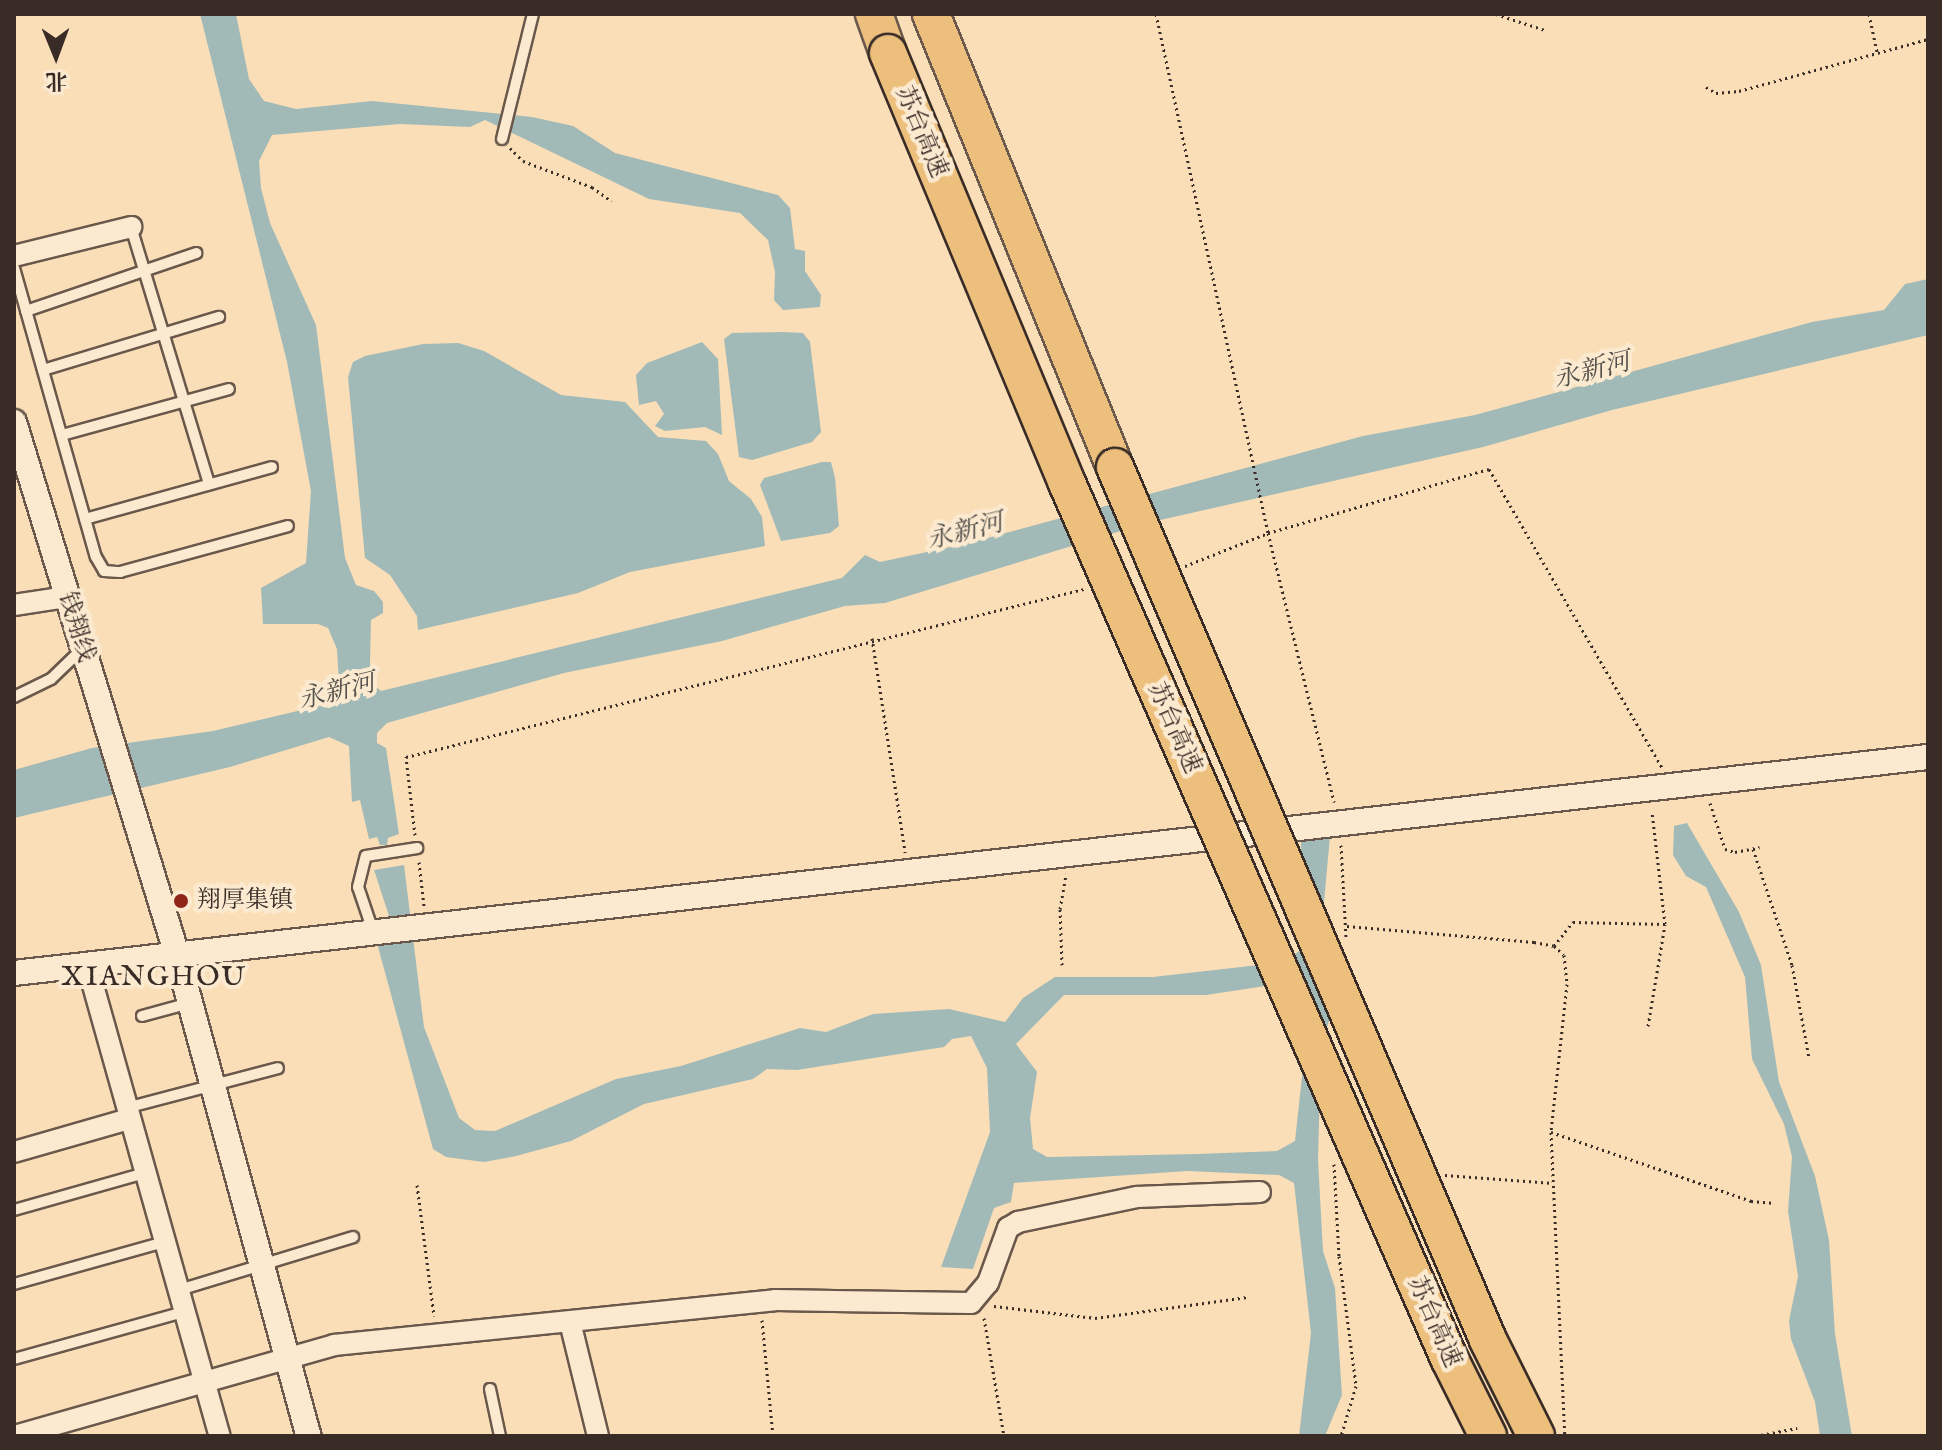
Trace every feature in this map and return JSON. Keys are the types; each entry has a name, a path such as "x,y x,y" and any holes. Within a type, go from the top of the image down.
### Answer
{"highway":[{"name":"苏台高速","path":"874,14 1073,497 1449,1358 1488,1436"},
{"name":"苏台高速","path":"932,18 1146,539 1488,1340 1536,1436"}],"street":[{"path":"14,256 131,227"},
{"name":"钱翔线","path":"14,422 136,834 177,955 285,1358 309,1436"},
{"path":"14,605 67,597"},
{"path":"14,973 1928,757"},
{"path":"87,964 220,1436"},
{"path":"14,1152 128,1113"},
{"path":"15,1436 334,1345 758,1301 971,1303 988,1283 1008,1228 1018,1222 1137,1197 1260,1192"},
{"path":"570,1322 598,1436"}],"lane":[{"path":"502,139 533,14"},
{"path":"131,227 209,484"},
{"path":"26,311 146,274 196,253"},
{"path":"14,268 85,519 104,571 120,572 288,526"},
{"path":"43,370 219,317"},
{"path":"62,435 229,389"},
{"path":"85,519 272,467"},
{"path":"14,697 51,679 83,649"},
{"path":"373,933 358,887 366,856 417,848"},
{"path":"142,1016 190,1003"},
{"path":"128,1113 278,1068"},
{"path":"14,1210 145,1173"},
{"path":"178,1290 353,1237"},
{"path":"14,1284 164,1242"},
{"path":"14,1359 184,1312"},
{"path":"490,1389 500,1436"}],"path":[{"path":"1156,14 1268,533 1339,822"},
{"path":"1496,14 1545,30"},
{"path":"1869,14 1877,54"},
{"path":"1706,87 1716,93 1739,91 1928,39"},
{"path":"502,139 523,161 592,187 611,201"},
{"path":"1177,568 1208,560 1268,533 1489,469 1660,786 1665,924 1648,1026"},
{"path":"422,928 417,848 406,757 872,638 1086,589"},
{"path":"872,638 908,871"},
{"path":"1702,781 1725,849 1760,847"},
{"path":"1753,849 1792,965 1809,1058"},
{"path":"1062,965 1060,909 1065,853"},
{"path":"1554,946 1573,922 1665,924"},
{"path":"1347,926 1554,946 1564,955 1567,967 1551,1132 1565,1436"},
{"path":"1551,1132 1751,1201 1775,1203"},
{"path":"417,1185 437,1336"},
{"path":"971,1303 1095,1318 1248,1297"},
{"path":"758,1301 773,1436"},
{"path":"971,1303 990,1333 1004,1436"},
{"path":"1755,1436 1797,1428"}],"water":[{"path":"200,14 236,14 249,79 264,101 296,109 372,101 532,117 573,126 615,153 778,195 790,208 795,249 805,251 805,271 821,295 820,307 783,310 774,300 775,272 768,240 740,213 649,199 485,120 470,127 400,124 272,135 259,161 261,188 270,223 316,325 345,558 356,585 374,591 383,602 383,613 371,620 370,662 370,682 381,691 842,578 865,555 880,562 969,543 1363,436 1475,415 1812,322 1884,310 1905,284 1928,279 1928,335 1612,410 1483,447 1147,523 885,603 845,606 722,641 564,673 387,723 377,733 377,743 386,748 399,834 388,838 387,845 380,845 377,837 369,839 360,800 352,802 349,746 329,737 230,767 14,818 14,770 92,748 213,731 340,701 337,649 328,628 318,624 263,624 261,588 306,563 311,491 287,362"},
{"path":"732,333 803,333 810,342 821,432 812,442 752,460 739,457 724,339"},
{"path":"702,342 718,359 722,435 705,427 665,431 655,426 664,414 656,401 639,405 636,375 647,363"},
{"path":"458,343 484,351 561,395 625,402 658,437 706,441 718,454 729,481 751,499 762,517 765,546 630,572 578,593 418,630 417,616 390,575 365,558 348,377 353,362 365,356 423,344"},
{"path":"831,462 839,526 830,533 781,541 760,485 764,478"},
{"path":"1687,823 1739,912 1761,965 1779,1082 1815,1176 1829,1240 1835,1334 1852,1436 1820,1436 1815,1402 1791,1339 1789,1321 1798,1276 1788,1211 1792,1157 1784,1124 1752,1059 1745,977 1706,887 1686,876 1673,855 1674,826"},
{"path":"1330,836 1320,947 1332,1011 1321,1048 1318,1160 1323,1251 1335,1288 1342,1395 1325,1436 1299,1436 1311,1333 1294,1183 1279,1175 1187,1171 1014,1183 1011,1202 994,1208 973,1269 941,1267 990,1132 987,1068 971,1036 952,1039 944,1047 797,1070 767,1069 753,1079 644,1104 571,1141 516,1156 484,1162 446,1157 433,1149 377,943 390,919 374,870 404,865 424,1027 459,1118 475,1130 495,1131 616,1079 681,1066 800,1028 826,1032 873,1014 949,1009 1005,1022 1023,998 1055,977 1153,977 1286,962 1300,950 1301,841","holes":["1306,980 1310,1004 1295,1141 1277,1151 1047,1157 1033,1149 1030,1118 1037,1072 1016,1044 1064,995 1206,995"]}],"place":[{"name":"翔厚集镇","path":"181,901"}],"district":[{"name":"XIANGHOU","path":"154,978"}],"water label":[{"name":"永新河","path":"1592,371"},
{"name":"永新河","path":"965,532"},
{"name":"永新河","path":"337,692"}]}
